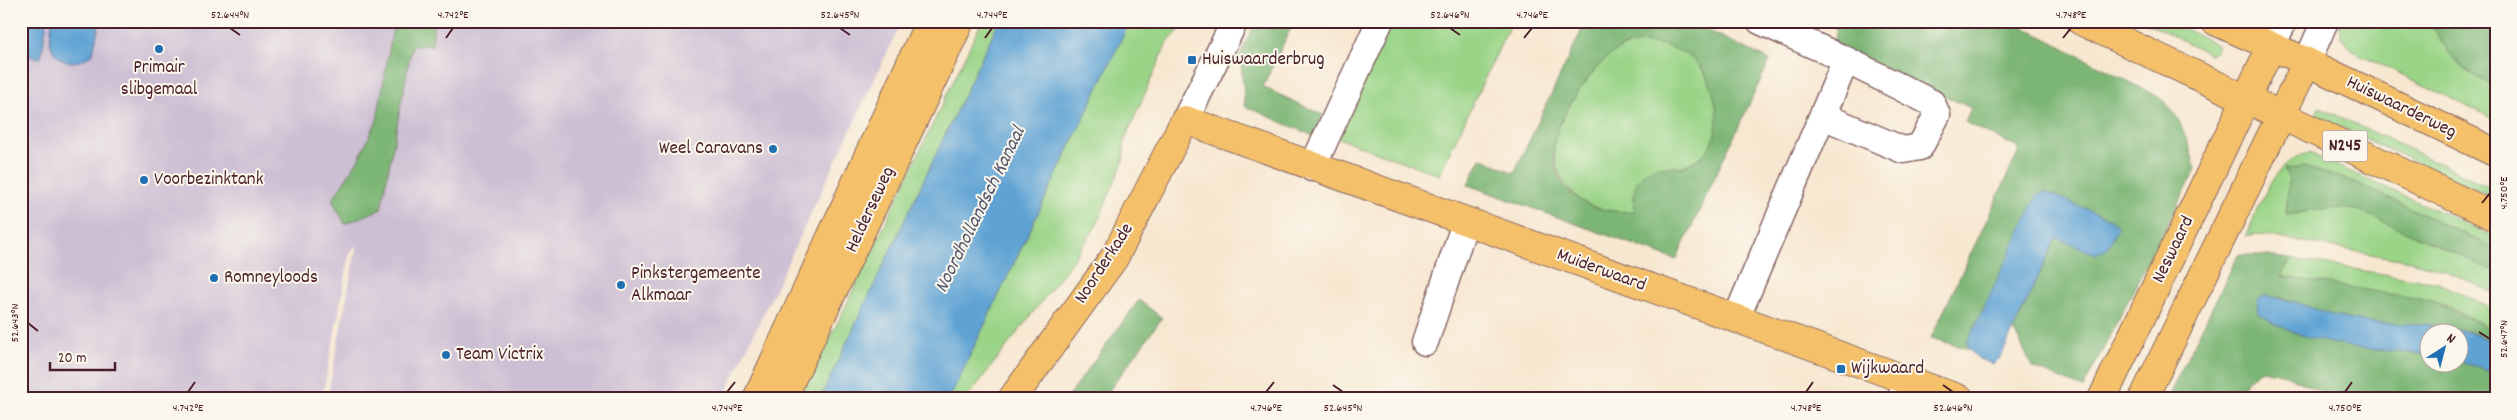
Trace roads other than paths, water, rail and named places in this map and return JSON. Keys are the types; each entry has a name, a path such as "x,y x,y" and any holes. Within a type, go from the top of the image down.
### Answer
{"main road":[{"name":"Helderseweg","path":"757,399 930,21"},
{"name":"Helderseweg","path":"782,399 960,21"},
{"name":"N245","path":"2081,21 2496,217"},
{"name":"Huiswaarderweg","path":"2215,21 2307,62 2496,153"},
{"path":"2246,100 2272,47"},
{"path":"2281,116 2307,62"},
{"name":"Neswaard","path":"2102,399 2246,100"},
{"name":"Neswaard","path":"2143,399 2281,116"},
{"name":"Muiderwaard","path":"1185,120 1312,168 1736,319 1903,389 1960,399"},
{"name":"Noorderkade","path":"1012,399 1114,258 1185,120"}],"street":[{"path":"1185,120 1234,21"},
{"path":"1312,168 1380,21"},
{"path":"1760,21 1846,60 1932,103 1937,115 1920,148 1904,150 1822,116"},
{"path":"2272,47 2284,21"},
{"path":"2307,62 2326,21"},
{"path":"1736,319 1846,60"},
{"path":"1425,342 1465,223"}],"water":[{"path":"21,21 47,21 41,58 21,55"},
{"path":"52,21 100,21 93,53 76,62 69,62 58,57 50,43"},
{"name":"Noordhollandsch Kanaal","path":"999,21 1130,21 949,399 820,399"},
{"path":"2045,192 2111,219 2118,227 2106,250 2095,254 2056,238 2001,357 1993,364 1979,359 1968,349 1967,343 2038,194"},
{"path":"2264,296 2276,297 2345,319 2380,323 2420,324 2420,354 2340,345 2298,334 2258,313 2257,301"},
{"path":"2470,333 2496,343 2496,374 2470,365"}],"place":[{"name":"Primair slibgemaal","path":"159,49"},
{"name":"Huiswaarderbrug","path":"1192,60"},
{"name":"Weel Caravans","path":"773,149"},
{"name":"Voorbezinktank","path":"144,180"},
{"name":"Romneyloods","path":"214,278"},
{"name":"Pinkstergemeente Alkmaar","path":"621,285"},
{"name":"Team Victrix","path":"446,355"},
{"name":"Wijkwaard","path":"1841,369"}]}
